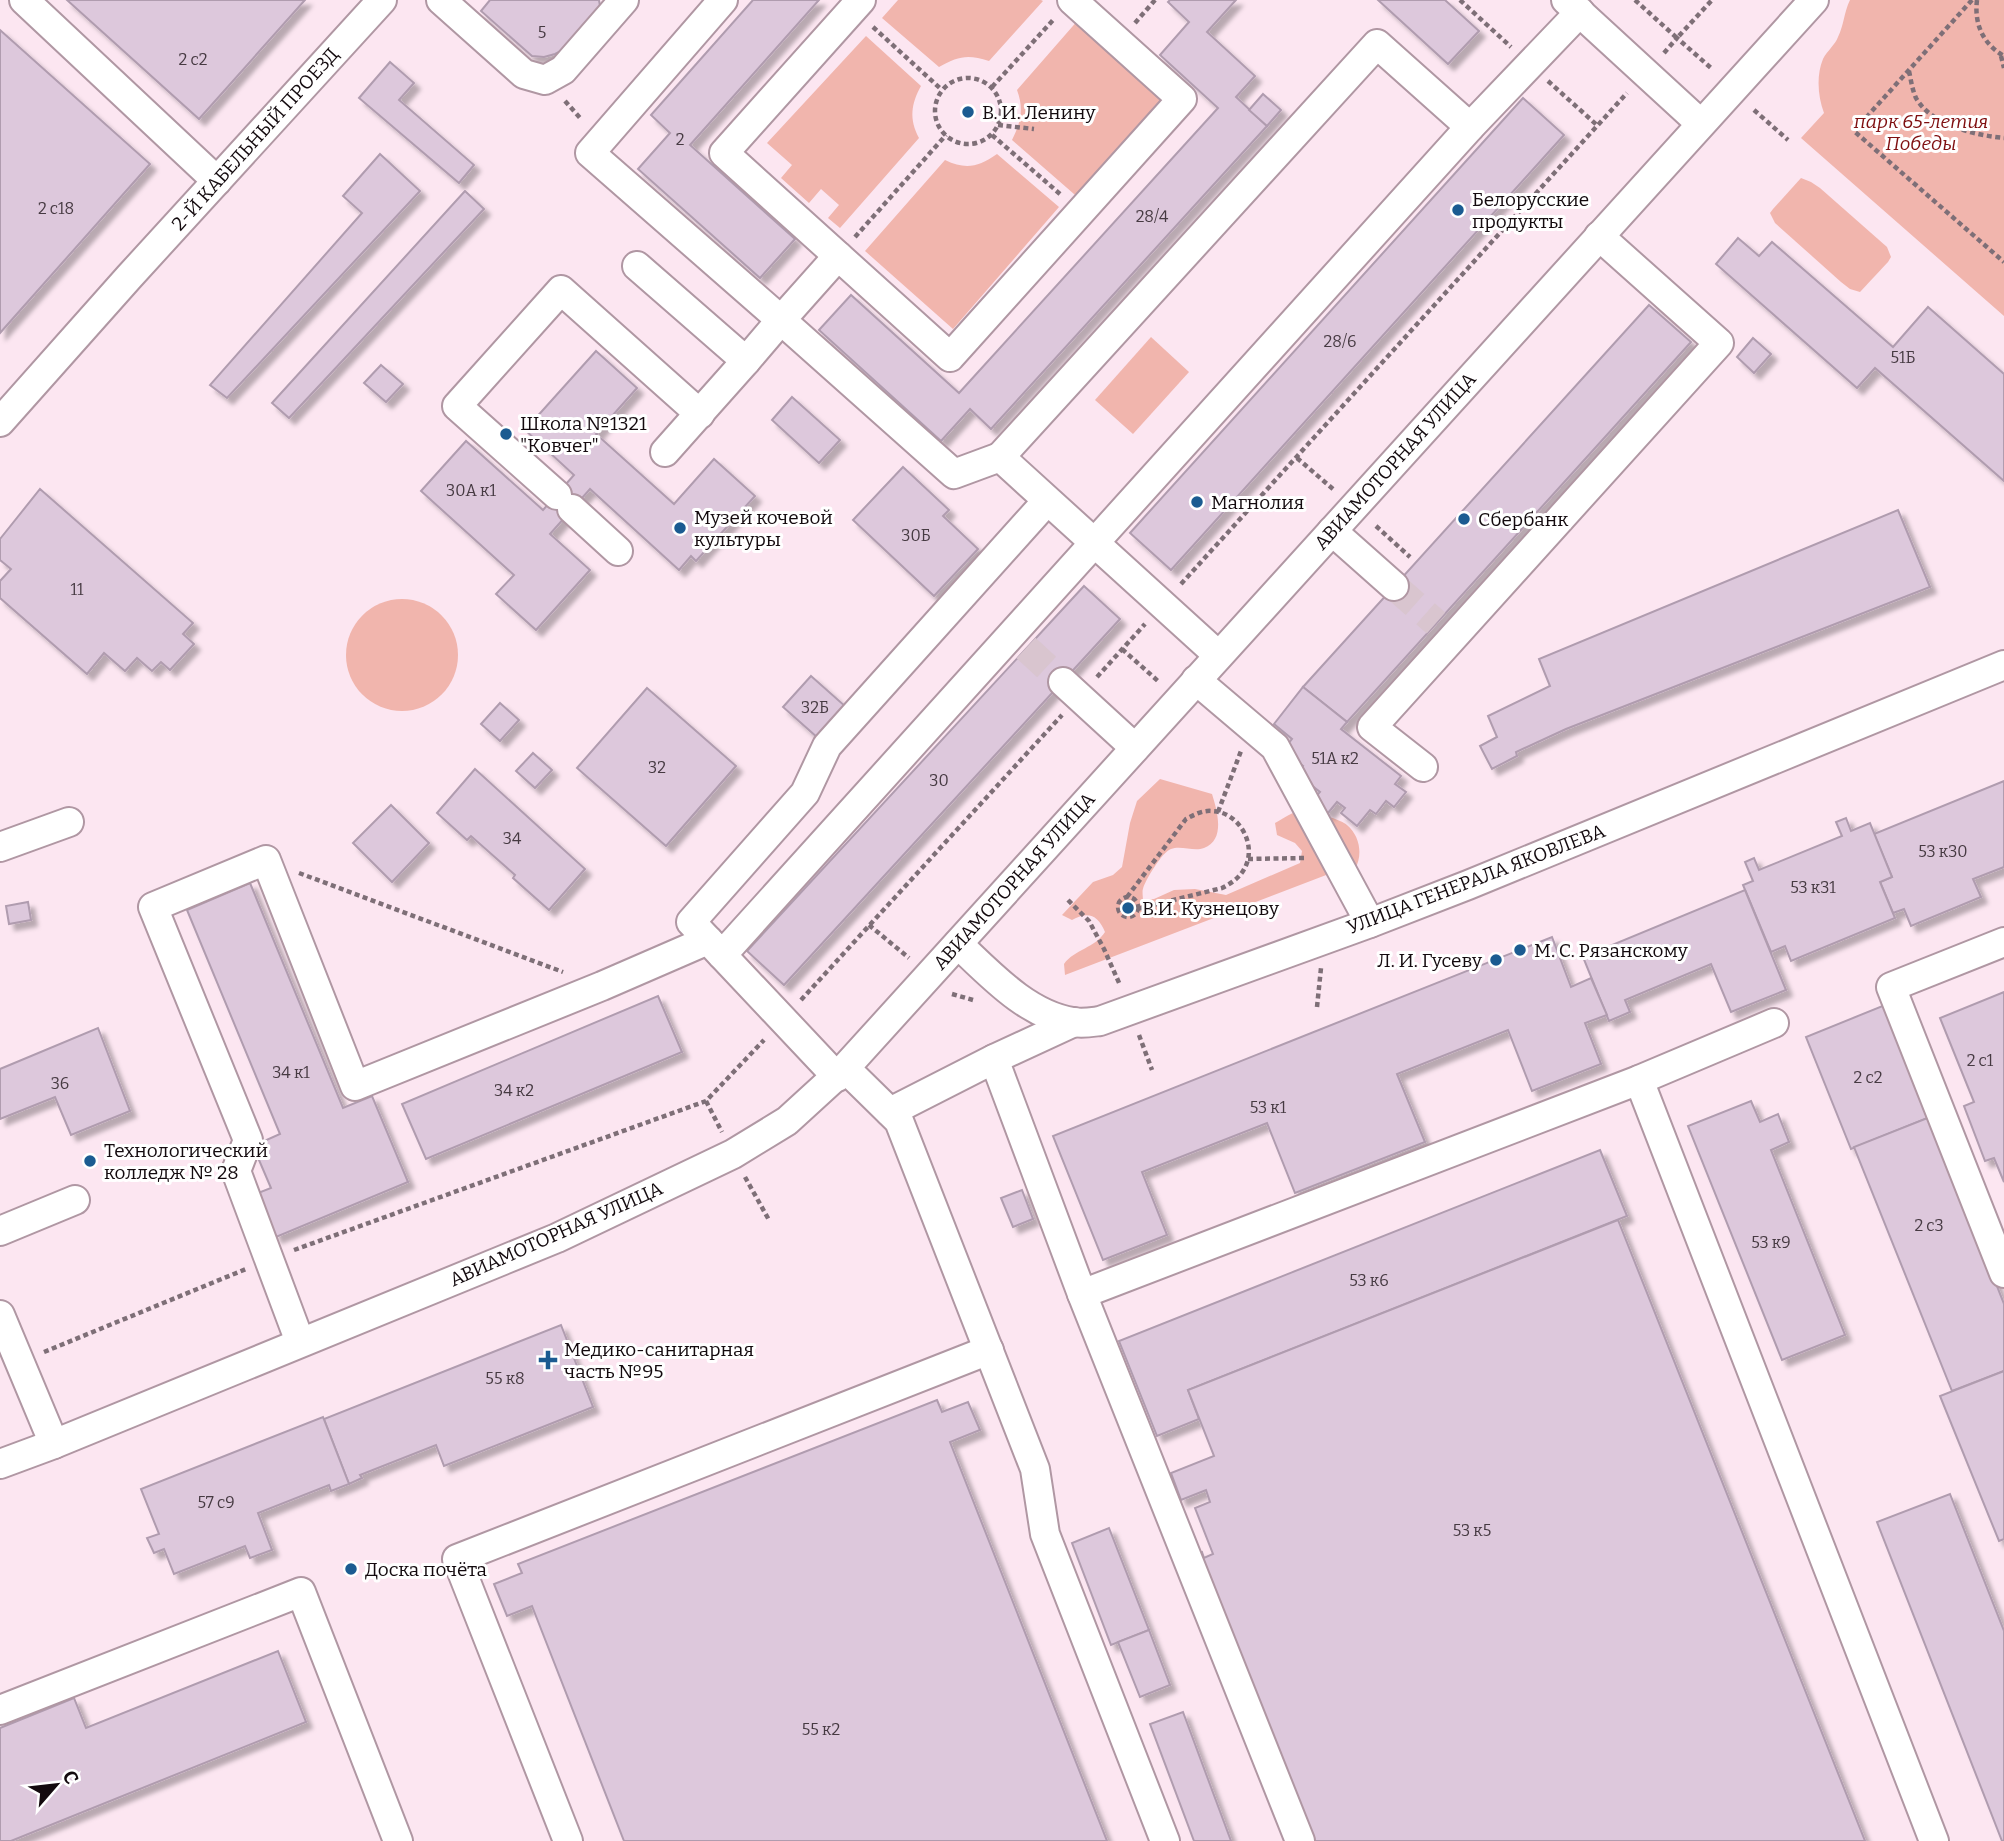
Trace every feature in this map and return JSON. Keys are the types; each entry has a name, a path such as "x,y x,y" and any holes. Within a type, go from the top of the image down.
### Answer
{"street":[{"path":"24,0 217,181"},
{"name":"2-Й КАБЕЛЬНЫЙ ПРОЕЗД","path":"0,422 382,0"},
{"path":"441,0 524,74 545,79 563,70 624,0"},
{"path":"723,0 590,153 954,474 1000,457 1377,44 1471,127"},
{"name":"АВИАМОТОРНАЯ УЛИЦА","path":"0,1464 556,1238 733,1154 788,1121 841,1073 1814,0"},
{"path":"857,5 724,153 950,357 1182,99 1067,5"},
{"path":"300,1342 236,1171 248,1140 153,907 266,860 355,1086 602,986 715,948 1019,641 1094,544 1471,127 1573,6 1700,123"},
{"path":"1423,767 1372,727 1444,629 1719,343 1599,236"},
{"path":"665,452 838,256"},
{"path":"637,266 746,361"},
{"path":"618,551 457,405 561,290 699,414"},
{"path":"1000,457 1218,655"},
{"path":"1046,501 827,746 805,793 691,922 841,1073 899,1121 1035,1469 1045,1534 1165,1841"},
{"path":"1332,531 1394,586"},
{"name":"УЛИЦА ГЕНЕРАЛА ЯКОВЛЕВА","path":"958,944 1032,1007 1074,1023 1100,1021 1468,885 2004,665"},
{"path":"1196,680 1275,747 1370,923"},
{"path":"1063,682 1135,748"},
{"path":"0,847 69,822"},
{"path":"2004,942 1891,987 2004,1273"},
{"path":"890,1112 993,1059 1074,1023"},
{"path":"1082,1294 1639,1080 1774,1023"},
{"path":"993,1059 1082,1294 1300,1841"},
{"path":"1639,1080 1934,1841"},
{"path":"0,1231 75,1200"},
{"path":"0,1315 54,1444"},
{"path":"568,1841 457,1559 989,1350"},
{"path":"0,1710 301,1592 398,1841"}],"path":[{"path":"1635,0 1711,68"},
{"path":"1659,58 1712,0"},
{"path":"1975,0 1979,29 1988,44 2003,56 2004,68"},
{"path":"1975,0 1854,131 2004,262"},
{"path":"857,5 942,90"},
{"path":"992,88 1067,5"},
{"path":"1909,70 1917,100 1945,123 1962,130 2004,138"},
{"path":"968,77 978,79 992,88 1001,102 1001,114 999,125 992,135 972,145 960,144 946,135 936,121 934,111 942,90 957,79 968,77"},
{"path":"545,79 601,140"},
{"path":"1754,110 1788,140"},
{"path":"999,125 1034,129"},
{"path":"838,256 946,135"},
{"path":"992,135 1080,212"},
{"path":"1297,458 1335,491"},
{"path":"1376,526 1410,557"},
{"path":"1122,649 1161,684"},
{"path":"1218,812 1244,741 1254,729"},
{"path":"1127,897 1137,903 1138,909 1135,915 1129,918 1122,916 1118,905 1186,819 1198,813 1218,812 1236,821 1245,832 1249,845 1248,859 1243,872 1234,882 1222,888 1138,909"},
{"path":"1248,859 1334,857"},
{"path":"266,860 602,986"},
{"path":"1068,900 1089,921 1119,983"},
{"path":"869,925 912,961"},
{"path":"952,994 973,1000"},
{"path":"1138,1035 1152,1070"},
{"path":"19,1362 270,1259 706,1101"}],"green space":[{"path":"898,0 1043,1 989,61 963,57 939,67 882,18"},
{"name":"парк 65-летия Победы","path":"1850,0 2004,0 2004,316 1801,138 1824,113 1820,100 1819,72 1842,28"},
{"path":"1079,19 1171,101 1082,201 1012,140 1020,115 1017,90"},
{"path":"866,36 921,86 912,112 919,138 840,228 828,218 839,205 821,189 809,203 781,178 792,165 767,143"},
{"path":"997,154 1059,207 953,329 865,251 945,160 972,166"},
{"path":"1801,178 1820,188 1887,247 1891,257 1888,262 1860,292 1841,282 1775,223 1770,213"},
{"path":"1151,337 1189,372 1133,434 1095,400"},
{"path":"402,599 423,603 442,615 454,634 458,655 454,676 442,695 423,707 402,711 381,707 362,695 350,676 346,655 350,634 362,615 381,603"},
{"path":"1160,779 1212,794 1218,832 1211,844 1204,848 1175,848 1168,851 1147,879 1143,900 1154,899 1174,890 1195,889 1226,895 1300,863 1302,851 1295,843 1277,835 1275,823 1301,811 1327,816 1351,829 1359,852 1355,869 1334,872 1065,975 1064,964 1096,942 1105,932 1092,916 1072,920 1062,915 1093,882 1113,875 1122,867 1137,801"}],"building":[{"path":"67,0 305,0 199,119"},
{"path":"490,0 599,0 600,6 595,16 565,49 544,57 532,56 481,11"},
{"path":"753,0 819,0 690,145 795,239 760,278 638,169 670,133 651,115"},
{"path":"1236,0 1207,32 1255,76 1236,97 1267,126 991,429 970,409 941,441 819,330 851,295 959,393 1218,108 1160,55 1189,22 1168,2"},
{"path":"1378,0 1445,0 1479,31 1448,64"},
{"path":"0,30 150,164 0,333"},
{"path":"390,62 414,83 399,100 474,165 459,183 359,98"},
{"path":"1263,94 1281,110 1267,126 1249,110"},
{"path":"1523,98 1564,135 1171,570 1130,533"},
{"path":"380,154 420,191 227,398 210,385 362,213 343,196"},
{"path":"465,191 484,209 289,418 272,403"},
{"path":"1738,238 1759,256 1772,242 1893,347 1928,307 2004,374 2004,481 1875,368 1857,388 1716,264"},
{"path":"1649,305 1691,342 1347,722 1303,687"},
{"path":"1753,338 1771,354 1754,373 1737,357"},
{"path":"596,351 637,388 596,434 674,504 714,459 755,496 696,561 691,556 679,570 590,489 550,534 590,570 536,630 496,594 514,575 421,491 466,441 543,510 574,475 525,430"},
{"path":"381,365 403,384 386,402 364,383"},
{"path":"792,397 840,440 819,463 772,420"},
{"path":"903,467 949,510 943,516 978,549 934,596 853,520"},
{"path":"40,489 193,623 183,634 194,644 170,670 161,662 152,671 137,658 125,671 104,653 87,674 0,598 0,581 11,569 0,560 0,539"},
{"path":"1898,510 1930,587 1566,729 1516,752 1517,756 1492,769 1480,746 1497,737 1488,716 1550,686 1539,659"},
{"path":"1084,586 1120,619 784,985 747,951"},
{"path":"811,676 846,707 818,738 783,707"},
{"path":"1303,687 1347,722 1341,729 1401,776 1395,784 1406,792 1394,807 1386,801 1376,814 1370,810 1357,826 1341,813 1345,808 1337,802 1328,813 1312,801 1320,792 1297,774 1303,766 1283,750 1292,739 1274,724"},
{"path":"647,688 736,766 666,846 577,768"},
{"path":"500,703 519,720 500,741 481,724"},
{"path":"533,753 552,770 535,788 516,771"},
{"path":"475,769 585,869 549,910 471,836 467,840 437,813"},
{"path":"2004,781 2004,867 1973,879 1981,897 1911,926 1904,909 1893,913 1880,882 1892,877 1874,834"},
{"path":"391,805 429,843 392,882 353,843"},
{"path":"1846,818 1851,831 1870,823 1892,877 1880,882 1895,918 1791,961 1785,946 1771,952 1743,885 1753,881 1745,862 1754,858 1759,870 1842,836 1836,822"},
{"path":"250,883 343,1108 372,1096 408,1182 276,1237 258,1193 271,1188 253,1146 280,1134 187,910"},
{"path":"1745,890 1786,990 1731,1012 1711,964 1625,1000 1630,1012 1609,1021 1583,957"},
{"path":"28,902 31,920 9,924 6,906"},
{"path":"1552,937 1571,987 1591,978 1607,1015 1585,1023 1601,1064 1532,1091 1508,1030 1397,1074 1425,1142 1295,1193 1267,1123 1142,1172 1167,1235 1103,1260 1053,1136"},
{"path":"2004,992 2004,1182 1994,1158 1985,1161 1964,1106 1974,1102 1940,1018"},
{"path":"658,996 682,1052 426,1159 402,1104"},
{"path":"1885,1005 1930,1117 1851,1149 1806,1037"},
{"path":"98,1028 130,1111 71,1135 55,1097 0,1119 0,1069"},
{"path":"1751,1101 1760,1122 1778,1114 1789,1142 1771,1150 1845,1335 1782,1360 1688,1126"},
{"path":"1930,1117 2004,1304 2004,1371 1952,1391 1854,1147"},
{"path":"1600,1150 1627,1216 1188,1390 1199,1419 1157,1436 1119,1341"},
{"path":"1022,1190 1033,1219 1013,1227 1001,1198"},
{"path":"1618,1220 1865,1841 1314,1841 1192,1556 1202,1552 1204,1558 1213,1554 1195,1508 1210,1502 1206,1490 1181,1500 1171,1473 1214,1456 1188,1390"},
{"path":"561,1325 593,1407 444,1466 436,1445 360,1475 362,1478 349,1484 324,1419"},
{"path":"2004,1371 2004,1539 1999,1541 1940,1396"},
{"path":"937,1400 942,1412 968,1402 980,1430 950,1442 1107,1841 624,1841 532,1606 507,1616 494,1584 522,1573 518,1564"},
{"path":"323,1417 349,1484 331,1491 329,1485 258,1513 272,1550 250,1558 245,1546 174,1574 164,1549 154,1553 147,1538 159,1534 141,1489"},
{"path":"1950,1494 2004,1631 2004,1841 1877,1522"},
{"path":"1109,1528 1149,1630 1111,1645 1072,1543"},
{"path":"1149,1630 1170,1685 1140,1697 1118,1642"},
{"path":"278,1651 306,1722 11,1841 0,1841 0,1728 74,1698 86,1728"},
{"path":"1183,1712 1231,1841 1194,1841 1150,1724"}],"tunnel":[{"path":"1394,586 1436,623"},
{"path":"1026,648 1063,682"}],"place":[{"name":"В. И. Ленину","path":"968,112"},
{"name":"Белорусские продукты","path":"1458,210"},
{"name":"Школа №1321 \"Ковчег\"","path":"506,434"},
{"name":"Магнолия","path":"1197,502"},
{"name":"Сбербанк","path":"1464,519"},
{"name":"Музей кочевой культуры","path":"680,528"},
{"name":"В.И. Кузнецову","path":"1128,908"},
{"name":"М. С. Рязанскому","path":"1520,950"},
{"name":"Л. И. Гусеву","path":"1496,960"},
{"name":"Технологический колледж № 28","path":"90,1161"},
{"name":"Медико-санитарная часть №95","path":"548,1360"},
{"name":"Доска почёта","path":"351,1569"}]}
